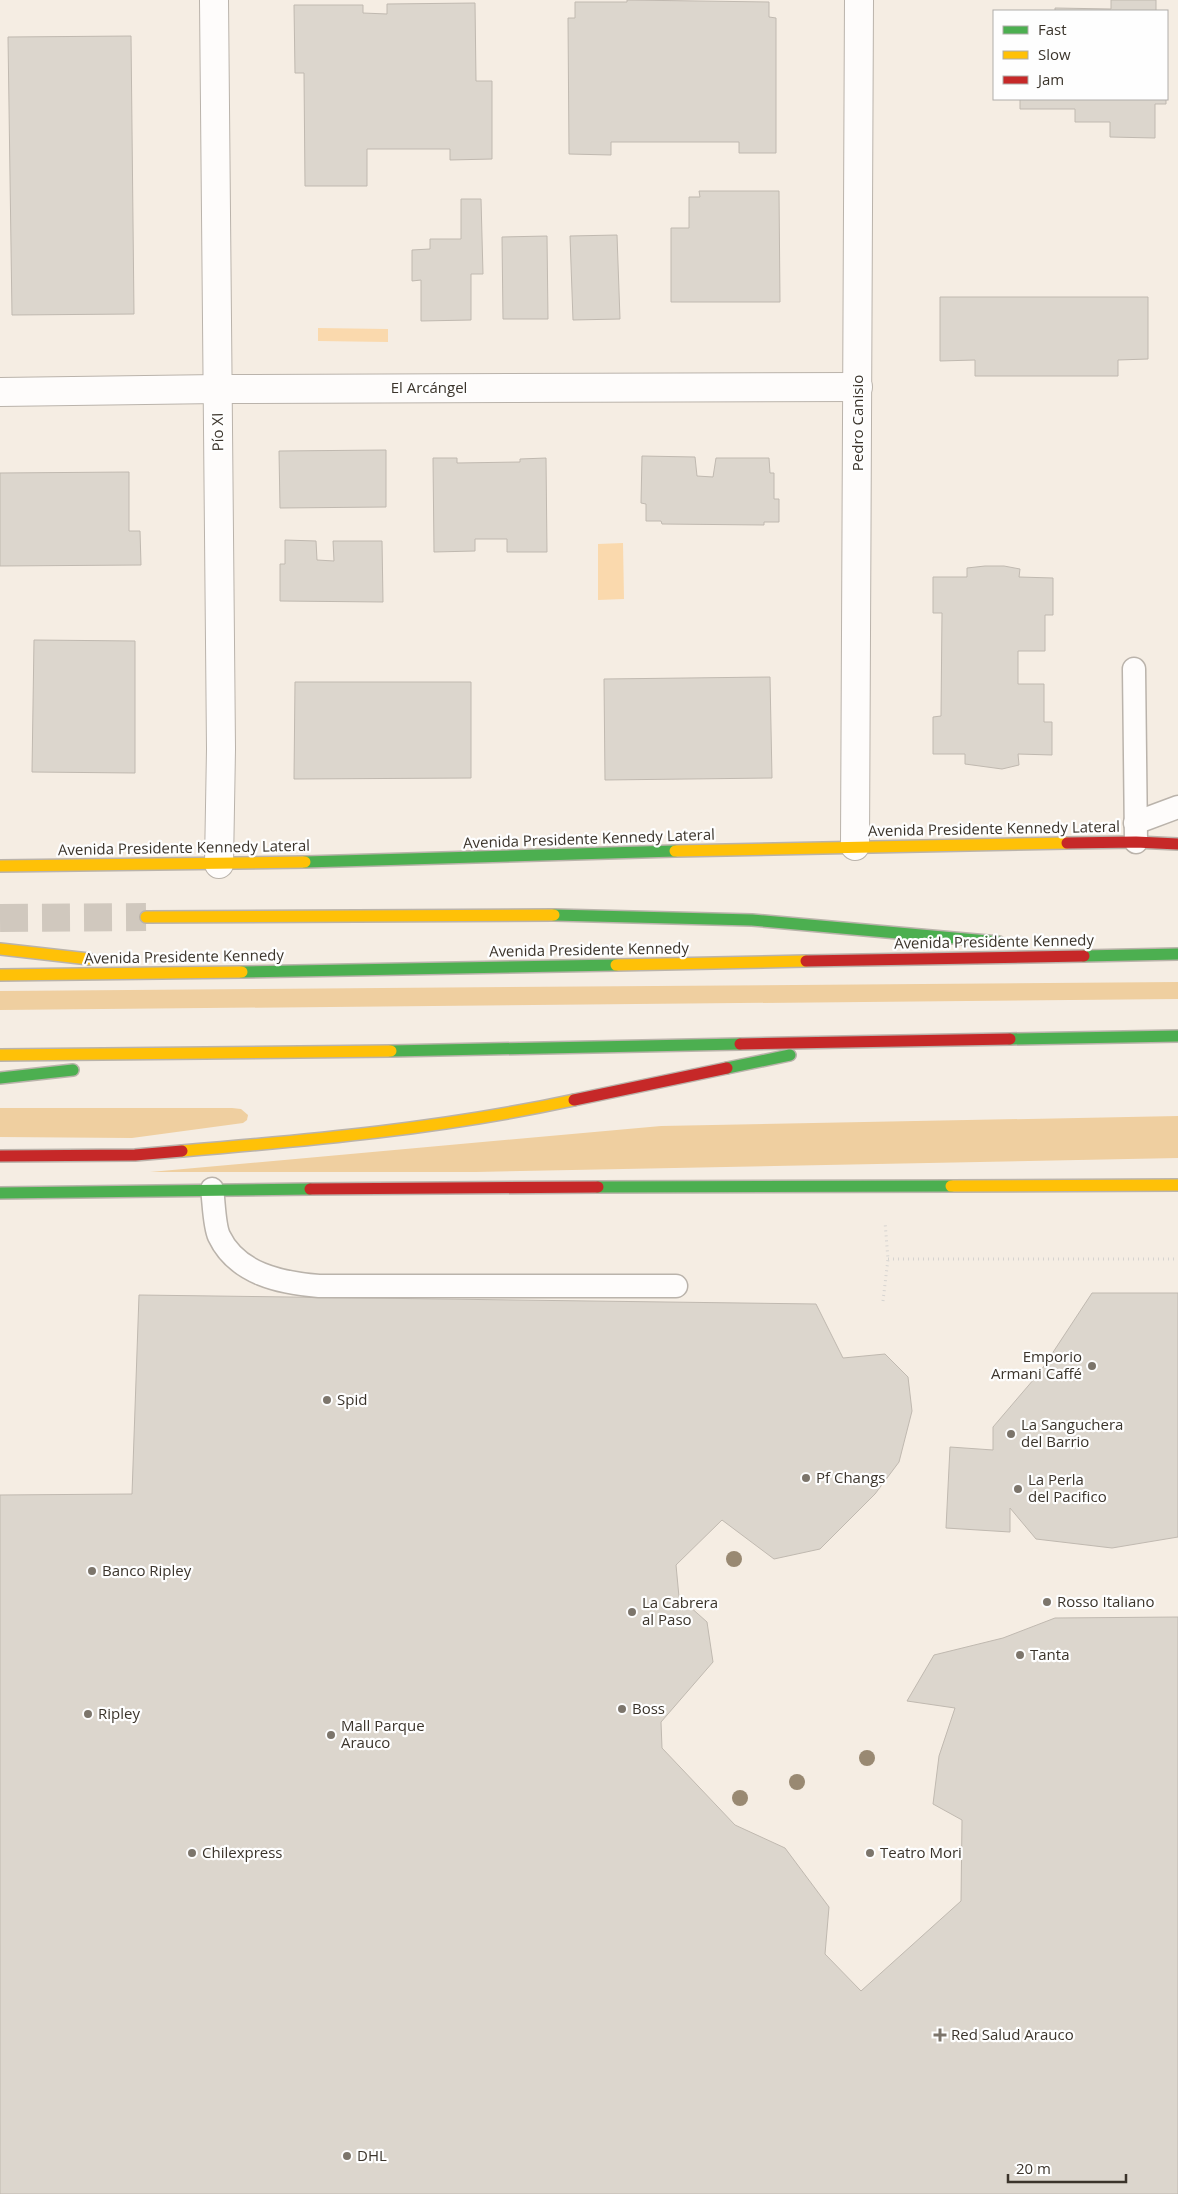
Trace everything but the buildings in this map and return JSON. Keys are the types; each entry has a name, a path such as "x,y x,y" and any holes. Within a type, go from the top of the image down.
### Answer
{"main road":[{"name":"Avenida Presidente Kennedy Lateral","path":"0,866 218,864 855,846 1136,833 1178,844"},
{"path":"146,917 517,914 718,918 878,930 1120,955"},
{"path":"0,949 209,973"},
{"name":"Avenida Presidente Kennedy","path":"0,974 209,973 1178,954"},
{"path":"0,1055 231,1054 1178,1036"},
{"path":"0,1156 135,1155 311,1140 404,1129 509,1114 854,1042"},
{"path":"116,1066 231,1054"},
{"path":"0,1078 87,1069"},
{"path":"0,1193 212,1190 1178,1185"}],"street":[{"name":"Pío XI","path":"214,0 221,749 218,864"},
{"name":"Pedro Canisio","path":"855,846 859,0"},
{"name":"El Arcángel","path":"0,392 218,389 858,387"}],"lane":[{"path":"1134,669 1136,833"},
{"path":"1136,833 1178,807"},
{"path":"212,1190 218,1235 229,1250 258,1273 276,1281 319,1286 676,1286"}],"path":[{"path":"882,1186 888,1259 883,1301"},
{"path":"888,1259 1178,1258"}],"shaded area":[{"path":"318,328 388,329 388,342 318,341"},
{"path":"623,543 624,599 598,600 598,544"},
{"path":"1178,982 1178,999 0,1010 0,991"},
{"path":"0,1108 232,1108 241,1109 248,1115 247,1120 243,1123 132,1138 0,1137"},
{"path":"1178,1116 1178,1158 476,1172 150,1172 661,1126"}],"tunnel":[{"path":"0,918 146,917"}],"traffic: fast":[{"path":"305,862 675,851"},
{"path":"554,915 752,920 999,942"},
{"path":"1084,956 1178,954"},
{"path":"242,972 616,965"},
{"path":"1010,1039 1178,1036"},
{"path":"391,1051 740,1044"},
{"path":"727,1068 790,1055"},
{"path":"0,1078 73,1070"},
{"path":"598,1187 951,1186"},
{"path":"0,1193 310,1189"}],"traffic: slow":[{"path":"675,851 1067,843"},
{"path":"0,866 305,862"},
{"path":"146,917 554,915"},
{"path":"0,949 89,959"},
{"path":"616,965 806,961"},
{"path":"0,975 242,972"},
{"path":"0,1055 391,1051"},
{"path":"182,1151 428,1126 574,1100"},
{"path":"951,1186 1178,1185"}],"traffic: jam":[{"path":"1067,843 1136,842 1178,844"},
{"path":"806,961 1084,956"},
{"path":"740,1044 1010,1039"},
{"path":"574,1100 727,1068"},
{"path":"0,1156 135,1155 182,1151"},
{"path":"310,1189 598,1187"}],"place":[{"name":"Emporio Armani Caffé","path":"1092,1366"},
{"name":"Spid","path":"327,1400"},
{"name":"La Sanguchera del Barrio","path":"1011,1434"},
{"name":"Pf Changs","path":"806,1478"},
{"name":"La Perla del Pacifico","path":"1018,1489"},
{"name":"Banco Ripley","path":"92,1571"},
{"name":"Rosso Italiano","path":"1047,1602"},
{"name":"La Cabrera al Paso","path":"632,1612"},
{"name":"Tanta","path":"1020,1655"},
{"name":"Boss","path":"622,1709"},
{"name":"Ripley","path":"88,1714"},
{"name":"Mall Parque Arauco","path":"331,1735"},
{"name":"Chilexpress","path":"192,1853"},
{"name":"Teatro Mori","path":"870,1853"},
{"name":"Red Salud Arauco","path":"940,2035"},
{"name":"DHL","path":"347,2156"}]}
